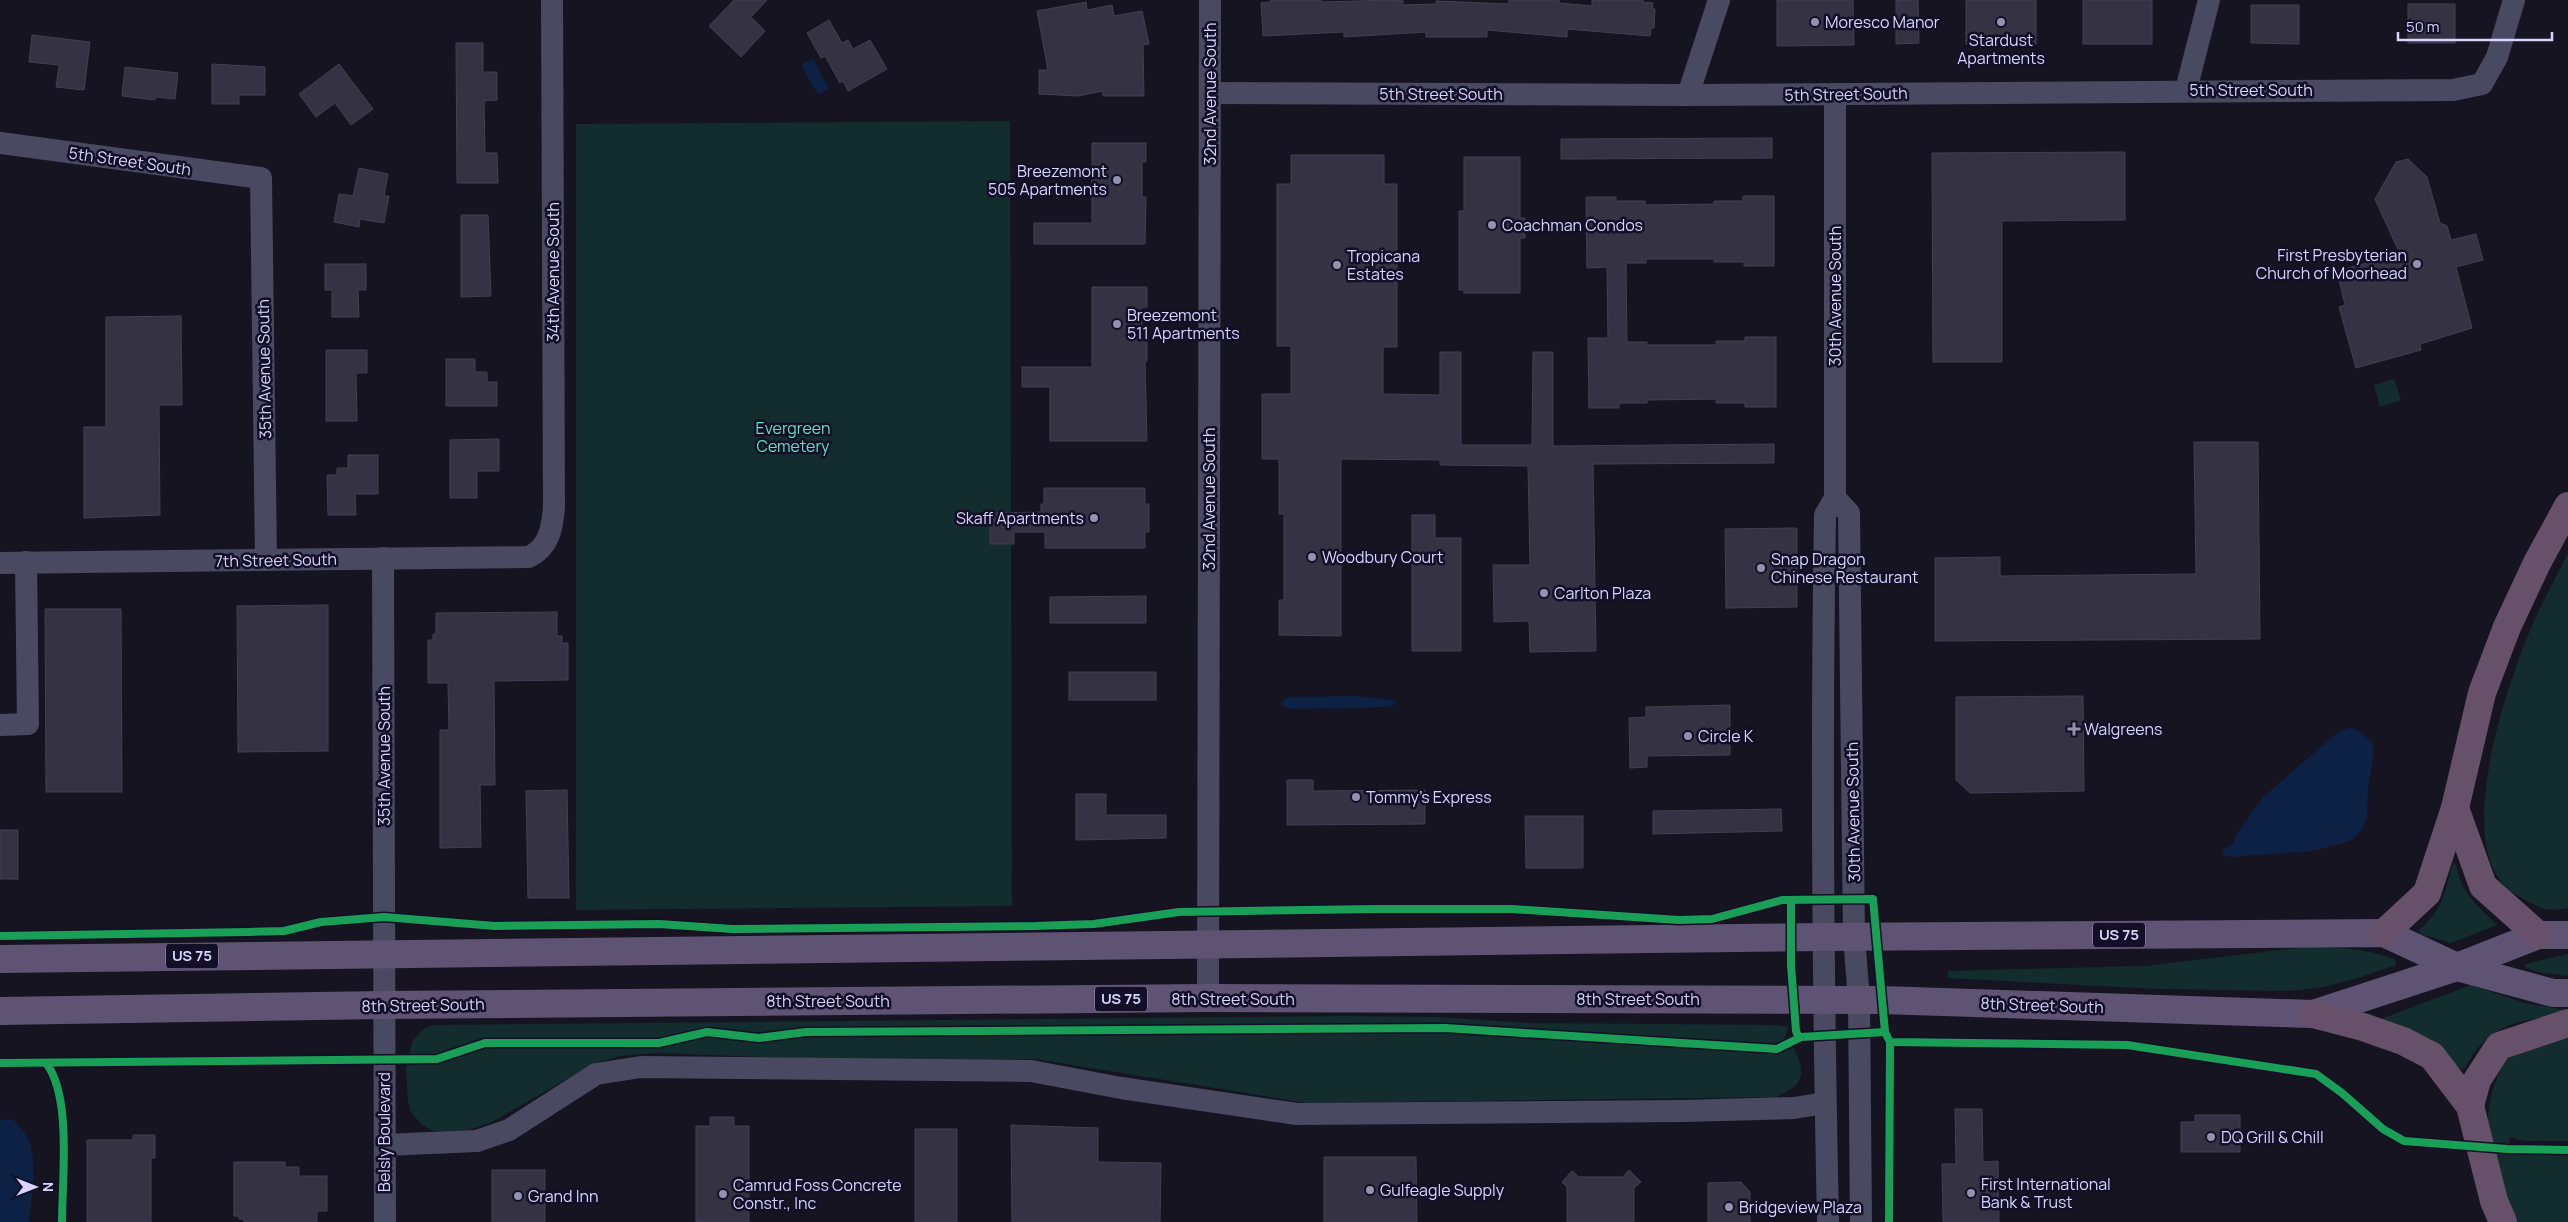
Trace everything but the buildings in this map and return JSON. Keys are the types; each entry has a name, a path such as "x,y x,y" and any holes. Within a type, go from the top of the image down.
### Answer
{"highway":[{"path":"2384,933 2427,893 2455,808 2482,694 2507,627 2537,563 2568,506"},
{"path":"2455,808 2483,886 2538,935"},
{"path":"2313,1014 2363,1027 2403,1041 2432,1056 2470,1106 2494,1201 2503,1222"},
{"path":"2470,1106 2477,1080 2499,1046 2568,1023"}],"main road":[{"name":"US 75","path":"0,959 384,953 1209,946 1823,937 2384,933 2457,967 2553,994 2568,993"},
{"name":"8th Street South","path":"0,1011 383,1005 1208,998 1859,1000 2313,1014 2457,967 2538,935 2568,935"}],"street":[{"name":"34th Avenue South","path":"546,543 552,526 554,508 552,0"},
{"name":"32nd Avenue South","path":"1208,998 1210,0"},
{"path":"1688,95 1718,0"},
{"path":"2186,90 2208,0"},
{"name":"5th Street South","path":"1210,93 1688,95 2186,90 2453,90 2482,84 2497,57 2514,0"},
{"name":"30th Avenue South","path":"1828,1222 1823,1000 1823,686 1826,514 1835,498 1835,94"},
{"name":"5th Street South","path":"0,143 261,178"},
{"name":"35th Avenue South","path":"261,178 266,560"},
{"name":"30th Avenue South","path":"1835,498 1849,513 1854,937 1859,1000 1861,1222"},
{"name":"7th Street South","path":"0,562 529,556 538,552 546,543"},
{"name":"35th Avenue South","path":"383,558 384,953"},
{"path":"0,725 28,724 26,562"},
{"path":"1823,686 1851,686"},
{"name":"Belsly Boulevard","path":"384,953 385,1222"},
{"path":"385,1145 477,1140 509,1130 596,1074 641,1067 1030,1070 1121,1088 1297,1114 1692,1111 1794,1108 1825,1103"}],"green space":[{"name":"Evergreen Cemetery","path":"1010,121 1012,906 576,910 576,124"},
{"path":"2394,379 2401,400 2380,407 2374,385"},
{"path":"2568,553 2568,908 2553,910 2534,905 2515,894 2495,873 2486,842 2485,804 2490,763 2499,721 2511,682 2534,621"},
{"path":"2456,864 2461,883 2466,891 2497,925 2451,943 2420,934 2419,930 2438,908 2445,892 2452,865"},
{"path":"2304,947 2327,947 2361,951 2395,959 2396,965 2324,987 2290,991 2159,989 1948,978 1948,971 2145,966"},
{"path":"2568,954 2568,976 2537,972 2525,967 2525,964"},
{"path":"2471,985 2525,1003 2566,1010 2568,1013 2520,1022 2496,1032 2485,1040 2465,1068 2460,1069 2450,1058 2381,1024 2381,1019"},
{"path":"1339,1016 1435,1017 1532,1023 1778,1025 1789,1027 1785,1036 1794,1048 1801,1070 1797,1083 1777,1097 1307,1103 1035,1059 820,1059 654,1053 621,1056 593,1064 490,1123 467,1130 433,1131 421,1124 411,1112 408,1101 406,1070 412,1042 421,1031 429,1026 439,1025"},
{"path":"2568,1037 2568,1141 2524,1141 2509,1137 2510,1152 2568,1153 2568,1222 2518,1222 2501,1179 2489,1135 2488,1114 2493,1090 2502,1067 2517,1052 2535,1045"}],"water":[{"path":"813,59 829,88 818,95 801,65"},
{"path":"1355,696 1394,700 1396,703 1391,707 1293,709 1284,707 1282,703 1284,699 1291,697"},
{"path":"2349,728 2356,729 2372,742 2374,752 2368,787 2367,817 2362,830 2350,841 2312,851 2233,857 2222,855 2224,849 2233,843 2236,835 2263,797 2337,733"},
{"path":"12,1119 22,1129 29,1141 32,1153 34,1167 29,1222 0,1222 0,1120"}],"cycle path":[{"path":"0,936 284,931 321,922 384,917 495,926 659,924 732,929 1035,926 1094,924 1179,912 1376,909 1512,909 1679,920 1712,919 1782,900 1873,899 1885,1032 1890,1042 2127,1045 2316,1074 2342,1093 2383,1129 2404,1141 2507,1149 2568,1150"},
{"path":"1791,900 1791,965 1796,1031 1799,1038"},
{"path":"0,1063 437,1059 485,1043 659,1043 707,1032 759,1038 806,1032 1445,1028 1777,1049 1801,1037 1885,1032"},
{"path":"1889,1222 1890,1042"},
{"path":"46,1063 54,1078 62,1117 64,1139 62,1222"}],"place":[{"name":"Moresco Manor","path":"1815,22"},
{"name":"Stardust Apartments","path":"2001,22"},
{"name":"Breezemont 505 Apartments","path":"1117,180"},
{"name":"Coachman Condos","path":"1492,225"},
{"name":"First Presbyterian Church of Moorhead","path":"2417,264"},
{"name":"Tropicana Estates","path":"1337,265"},
{"name":"Breezemont 511 Apartments","path":"1117,324"},
{"name":"Skaff Apartments","path":"1094,518"},
{"name":"Woodbury Court","path":"1312,557"},
{"name":"Snap Dragon Chinese Restaurant","path":"1761,568"},
{"name":"Carlton Plaza","path":"1544,593"},
{"name":"Walgreens","path":"2074,729"},
{"name":"Circle K","path":"1688,736"},
{"name":"Tommy's Express","path":"1356,797"},
{"name":"DQ Grill & Chill","path":"2211,1137"},
{"name":"Gulfeagle Supply","path":"1370,1190"},
{"name":"First International Bank & Trust","path":"1971,1193"},
{"name":"Camrud Foss Concrete Constr., Inc","path":"723,1194"},
{"name":"Grand Inn","path":"518,1196"},
{"name":"Bridgeview Plaza","path":"1729,1207"}]}
